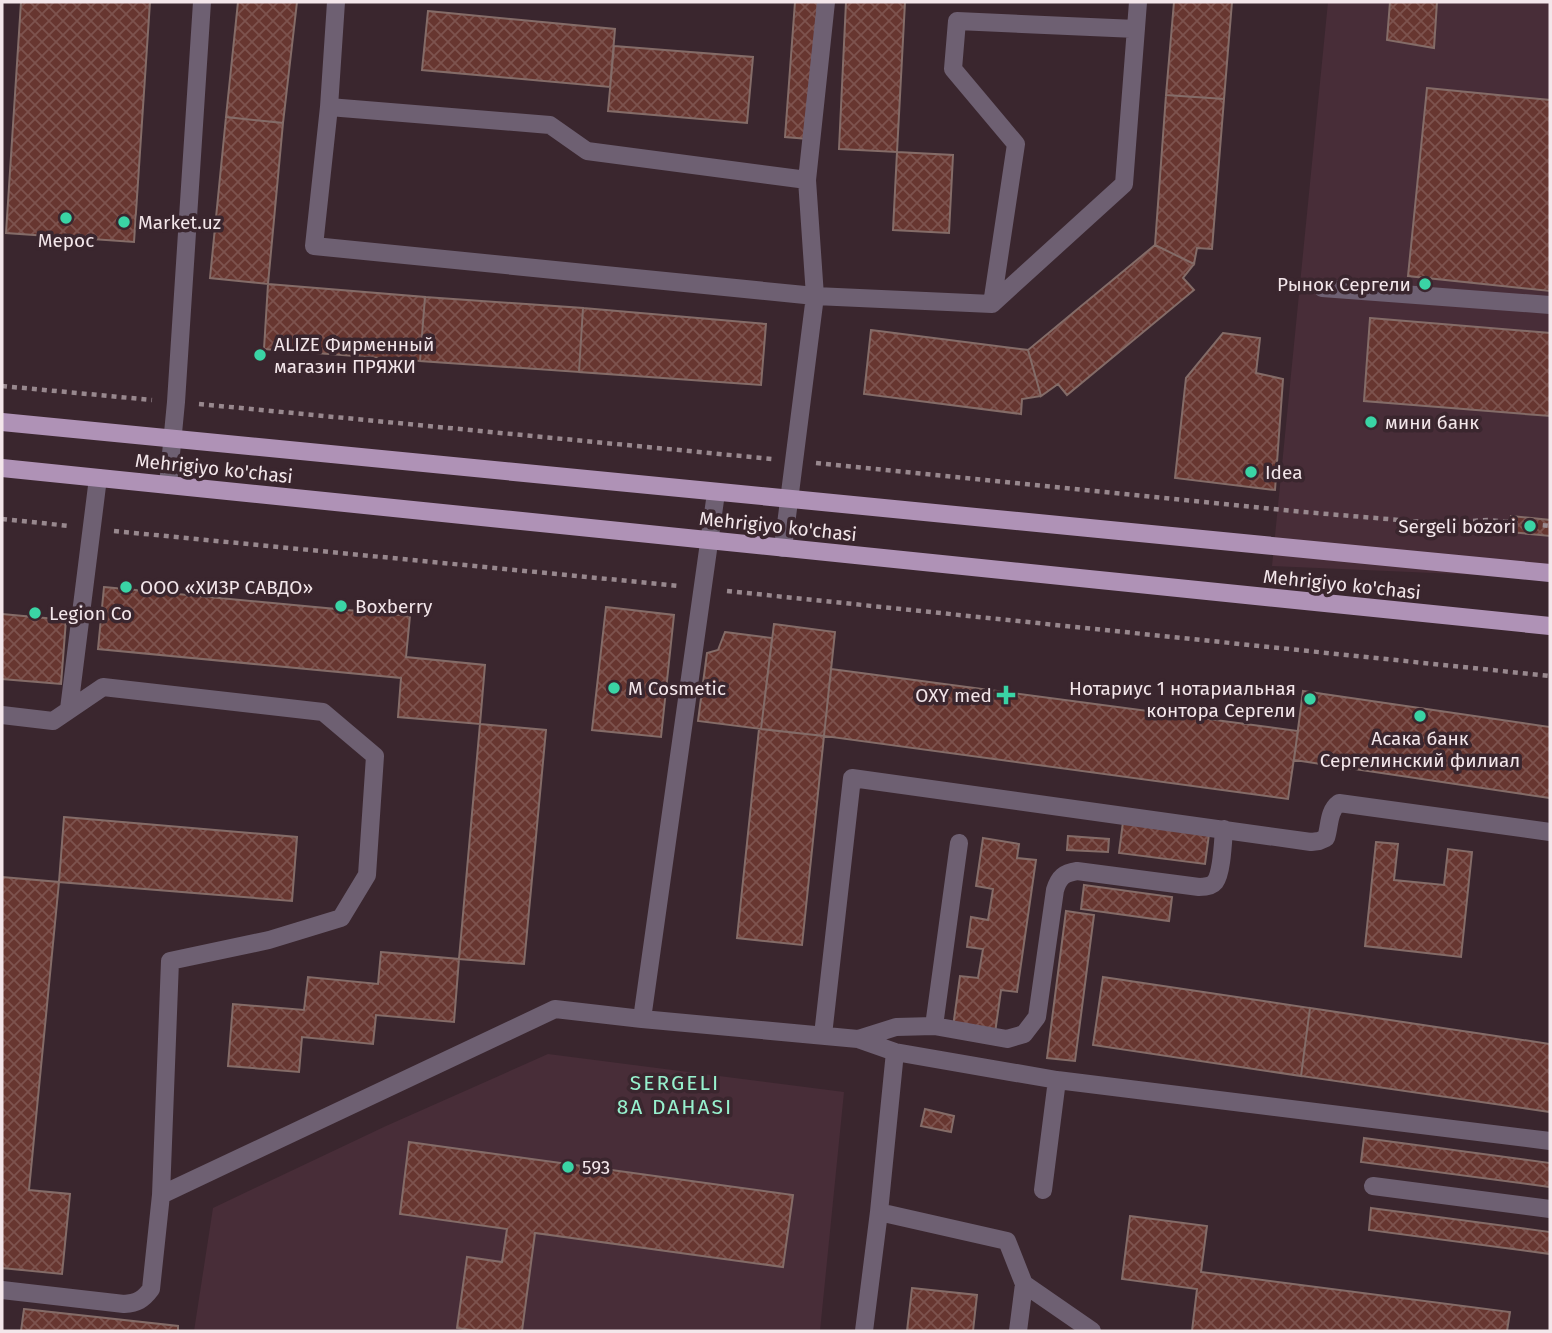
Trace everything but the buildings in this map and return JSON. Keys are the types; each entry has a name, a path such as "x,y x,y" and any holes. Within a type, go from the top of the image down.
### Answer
{"main road":[{"name":"Mehrigiyo ko'chasi","path":"2,422 1550,573"},
{"name":"Mehrigiyo ko'chasi","path":"2,468 1550,626"}],"lane":[{"path":"168,485 202,2"},
{"path":"336,2 329,107 314,246 814,296 992,304 1124,184 1139,2"},
{"path":"783,548 814,296 807,180 826,2"},
{"path":"992,304 1016,144 953,69 957,21 1136,29"},
{"path":"329,107 550,125 587,151 807,180"},
{"path":"1322,288 1550,305"},
{"path":"69,709 98,478"},
{"path":"642,1018 716,492"},
{"path":"2,715 53,721 103,687 323,712 375,756 367,875 341,918 270,940 170,961 161,1195 151,1289 135,1304 2,1290"},
{"path":"823,1035 852,778 1319,841 1326,838 1334,807 1339,803 1550,832"},
{"path":"858,1039 896,1027 934,1026 1007,1039 1024,1034 1038,1017 1055,890 1059,879 1065,873 1077,871 1199,887 1209,886 1215,882 1219,872 1224,830"},
{"path":"934,1026 959,844"},
{"path":"161,1195 555,1009 858,1039 895,1052 1057,1080 1550,1141"},
{"path":"864,1331 895,1052"},
{"path":"1043,1190 1057,1080"},
{"path":"1373,1186 1550,1209"},
{"path":"879,1212 1007,1241 1024,1284 1018,1331"},
{"path":"1024,1284 1092,1331"}],"path":[{"path":"2,519 1550,676"}],"shaded area":[{"name":"Рынок Сергели","path":"1328,2 1550,2 1550,578 1272,566"},
{"name":"593","path":"548,1054 844,1092 820,1331 194,1331 213,1208 386,1126"}],"place":[{"name":"Мерос","path":"66,218"},
{"name":"Market.uz","path":"124,222"},
{"name":"Рынок Сергели","path":"1425,284"},
{"name":"ALIZE Фирменный магазин ПРЯЖИ","path":"260,355"},
{"name":"мини банк","path":"1371,422"},
{"name":"Idea","path":"1251,472"},
{"name":"Sergeli bozori","path":"1530,526"},
{"name":"ООО «ХИЗР САВДО»","path":"126,587"},
{"name":"Boxberry","path":"341,606"},
{"name":"Legion Co","path":"35,613"},
{"name":"M Cosmetic","path":"614,688"},
{"name":"OXY med","path":"1006,695"},
{"name":"Нотариус 1 нотариальная контора Сергели","path":"1310,699"},
{"name":"Асака банк Сергелинский филиал","path":"1420,716"},
{"name":"593","path":"568,1167"}],"district":[{"name":"SERGELI 8A DAHASI","path":"675,1095"}]}
